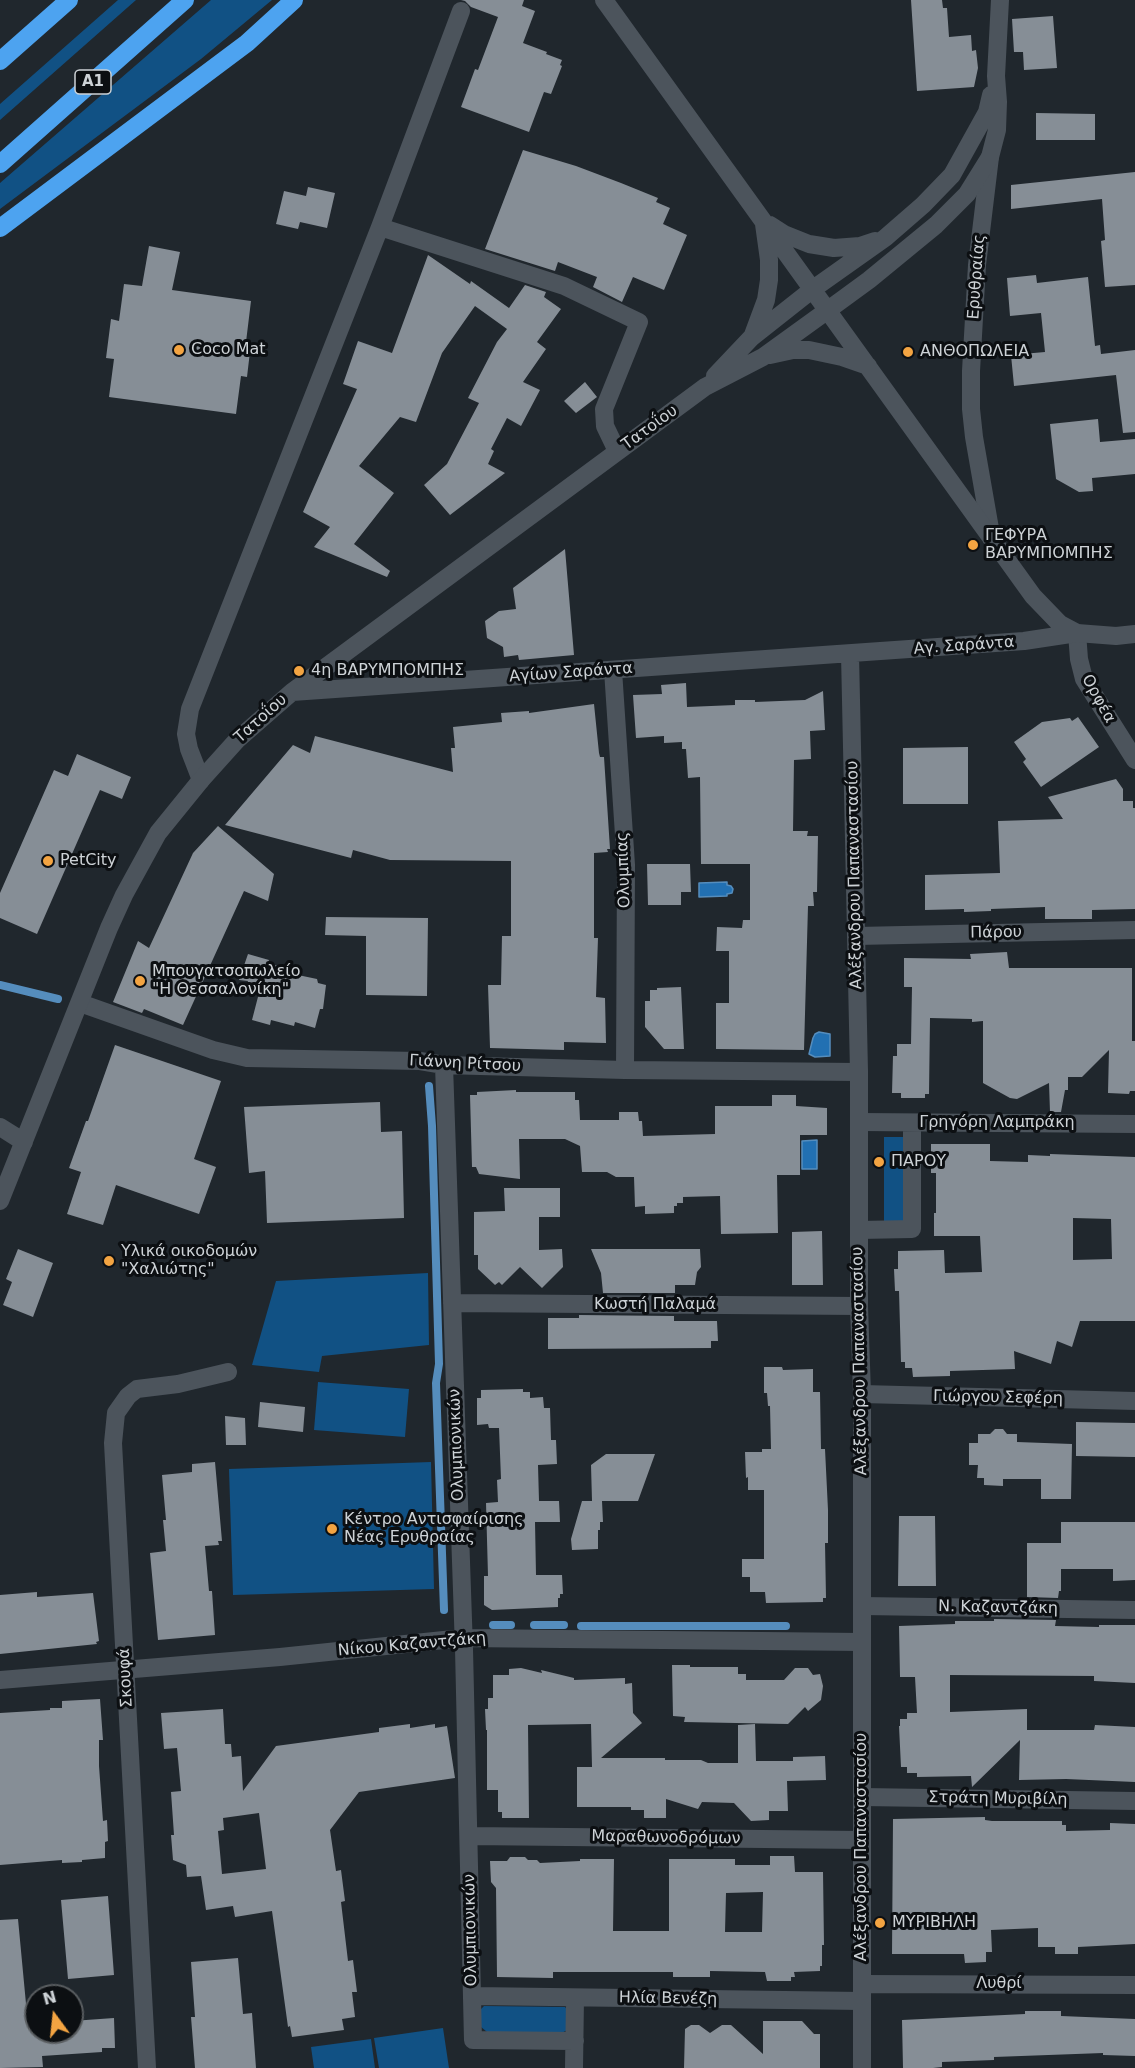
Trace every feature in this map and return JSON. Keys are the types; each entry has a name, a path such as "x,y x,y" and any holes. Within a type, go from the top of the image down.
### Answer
{"highway":[{"path":"0,61 69,0"},
{"name":"Α1","path":"0,164 185,0"},
{"path":"0,228 247,43 294,0"}],"street":[{"name":"Ερυθραίας","path":"604,0 992,540 1046,611 1060,624 1077,633"},
{"name":"Ερυθραίας","path":"992,540 974,437 971,371 977,265 990,157 997,130 996,76 1000,0"},
{"path":"201,780 186,734 190,709 380,227 461,11"},
{"name":"Ερυθραίας","path":"813,289 885,238 923,205 952,175 987,112 996,76"},
{"name":"Ερυθραίας","path":"828,310 936,225 967,194 990,157"},
{"path":"763,220 784,234 834,248 860,246 885,238"},
{"path":"751,338 766,300 769,280 769,250 763,220"},
{"path":"380,227 564,286 639,322 604,409 604,426 617,451"},
{"name":"Τατοΐου","path":"705,387 751,338 813,289"},
{"name":"Τατοΐου","path":"0,1201 109,928 139,865 158,833 237,740 292,692 617,451 705,387 763,357 828,310"},
{"path":"763,357 793,350 810,350 868,366"},
{"path":"1077,633 1116,636 1135,634"},
{"name":"Αγ. Σαράντα","path":"850,654 1024,641 1077,633"},
{"name":"Ορφέα","path":"1077,633 1079,659 1084,679 1135,760"},
{"name":"Αγίων Σαράντα","path":"292,692 850,654"},
{"name":"Αλέξανδρου Παπαναστασίου","path":"850,654 857,936 859,1306 862,1394 862,2068"},
{"name":"Ολυμπίας","path":"613,670 626,865 625,1070"},
{"name":"Πάρου","path":"857,936 1135,930"},
{"name":"Γιάννη Ρίτσου","path":"80,1004 230,1055 247,1058 420,1061 444,1065 625,1070 859,1072"},
{"name":"Ολυμπιονικών","path":"444,1065 469,1836 473,2040 575,2041"},
{"name":"Γρηγόρη Λαμπράκη","path":"859,1122 1135,1124"},
{"path":"859,1230 912,1229 912,1123"},
{"path":"0,1127 24,1142"},
{"name":"Κωστή Παλαμά","path":"452,1303 859,1306"},
{"name":"Σκουφά","path":"147,2068 113,1443 116,1413 128,1396 137,1389 178,1384 228,1372"},
{"name":"Γιώργου Σεφέρη","path":"862,1394 1135,1401"},
{"name":"Ν. Καζαντζάκη","path":"862,1606 1135,1610"},
{"name":"Νίκου Καζαντζάκη","path":"0,1680 126,1671 463,1638 862,1642"},
{"name":"Στράτη Μυριβίλη","path":"862,1797 1135,1801"},
{"name":"Μαραθωνοδρόμων","path":"469,1836 862,1840"},
{"name":"Λυθρί","path":"862,1992 1135,1985"},
{"name":"Ηλία Βενέζη","path":"473,1996 575,1998 862,1992"},
{"path":"574,2068 575,1998"}],"shaded area":[{"path":"118,0 136,0 0,120 0,104"},
{"path":"211,0 272,0 201,59 0,209 0,183"},
{"path":"727,882 727,885 733,889 732,893 727,896 699,897 699,883"},
{"path":"819,1032 830,1034 830,1056 815,1057 809,1054 813,1038"},
{"path":"884,1137 904,1137 905,1223 884,1223"},
{"path":"817,1140 817,1169 802,1169 802,1141"},
{"path":"428,1273 429,1345 322,1356 319,1372 252,1365 276,1281"},
{"path":"318,1382 409,1389 405,1437 314,1430"},
{"name":"Κέντρο Αντισφαίρισης Νέας Ερυθραίας","path":"431,1462 434,1589 233,1595 229,1469"},
{"path":"484,2006 565,2007 568,2011 569,2029 558,2035 492,2036 481,2027 481,2009"},
{"path":"443,2028 449,2068 379,2068 374,2038"},
{"path":"371,2039 375,2068 314,2068 311,2047"}],"building":[{"path":"461,0 524,0 522,6 535,11 523,43 562,60 560,65 562,66 551,94 544,92 529,132 461,107 498,17 471,7"},
{"path":"911,0 942,0 943,8 947,8 949,37 971,35 972,51 976,50 978,68 974,87 917,91"},
{"path":"1053,16 1057,68 1024,70 1023,52 1014,52 1012,19"},
{"path":"1036,113 1095,114 1095,140 1036,140"},
{"path":"523,150 621,183 658,198 656,202 670,208 663,224 687,235 664,290 633,277 622,302 593,287 597,277 558,262 555,271 485,249"},
{"path":"1135,172 1135,285 1105,287 1101,241 1105,240 1102,199 1011,209 1011,185"},
{"path":"308,187 335,193 327,228 300,222 298,229 276,224 284,191 306,196"},
{"name":"Coco Mat","path":"149,246 180,252 172,290 251,301 246,342 251,343 247,377 241,376 236,414 109,397 114,359 106,358 111,319 119,321 124,284 142,286"},
{"path":"428,255 509,308 525,285 546,292 544,297 561,309 537,342 546,349 523,382 540,390 521,426 507,418 491,449 494,451 488,464 505,473 450,515 424,485 447,464 479,403 468,398 497,342 507,329 475,306 442,353 416,422 400,417 359,466 394,493 354,544 390,571 387,577 314,547 330,527 303,512 357,389 343,384 358,341 392,353"},
{"path":"1036,275 1037,283 1088,277 1095,346 1100,345 1101,354 1135,350 1135,432 1123,433 1116,375 1014,386 1011,355 1045,352 1041,313 1010,316 1007,278"},
{"path":"585,382 597,397 576,413 564,401"},
{"path":"1098,419 1100,442 1135,439 1135,474 1092,478 1093,491 1079,492 1056,479 1050,424"},
{"path":"565,549 574,655 519,660 518,655 504,657 503,647 487,638 485,621 499,611 516,609 513,588"},
{"path":"686,683 687,707 735,705 735,700 755,700 755,702 805,700 823,691 825,730 810,731 811,759 794,760 793,831 808,831 807,836 818,836 817,892 813,892 814,906 808,906 804,1050 716,1049 716,1003 729,1003 729,951 716,951 717,927 742,928 743,920 750,920 750,864 701,864 700,777 688,778 686,749 682,749 682,742 664,743 664,736 636,738 633,695 662,694 661,685"},
{"path":"594,704 599,753 600,757 604,757 610,849 607,849 608,852 594,853 594,938 598,938 596,997 605,998 606,1043 564,1042 564,1050 490,1048 488,985 501,985 502,936 511,936 511,861 390,860 353,850 351,858 225,825 293,745 310,753 315,736 453,772 451,748 455,748 453,727 502,722 501,713 529,711 529,713"},
{"path":"1078,717 1099,747 1041,787 1023,762 1026,759 1014,742 1042,722 1070,718 1072,721"},
{"path":"968,747 968,804 903,804 903,748"},
{"path":"77,754 131,777 122,799 100,790 37,934 0,918 0,893 54,770 68,776"},
{"path":"1116,779 1123,789 1123,801 1133,801 1133,808 1135,808 1135,909 1092,910 1092,919 1045,919 1045,907 964,912 964,909 925,910 925,875 1000,873 998,821 1063,819 1048,797"},
{"path":"218,826 274,874 268,901 244,891 183,1025 144,1009 142,1013 113,1002 138,941 149,948 193,853"},
{"path":"647,864 690,864 691,892 681,892 681,905 648,905"},
{"path":"326,917 428,918 427,996 366,995 366,936 325,935"},
{"path":"1007,952 1009,968 1132,968 1135,1091 1130,1091 1129,1094 1108,1093 1109,1050 1082,1077 1068,1077 1068,1090 1065,1090 1061,1112 1050,1112 1049,1083 1017,1099 1010,1098 983,1083 983,1021 930,1018 929,1094 925,1094 925,1098 901,1098 901,1093 892,1093 893,1056 897,1056 897,1044 911,1044 912,987 904,987 904,958 971,959 970,954"},
{"path":"248,954 269,960 268,963 299,972 298,975 317,979 318,983 326,985 323,1009 320,1009 315,1028 295,1022 294,1026 271,1020 270,1025 252,1020 259,993 246,989 248,981 239,980"},
{"path":"681,987 684,1049 664,1049 645,1027 645,1001 650,1001 650,990"},
{"path":"115,1045 221,1081 194,1159 216,1167 199,1214 116,1185 103,1225 67,1214 81,1172 69,1168"},
{"path":"516,1090 516,1092 575,1092 575,1100 579,1100 580,1120 619,1120 619,1112 638,1112 639,1121 642,1121 643,1136 715,1134 715,1106 772,1106 772,1095 796,1095 796,1106 827,1108 827,1135 800,1135 800,1175 777,1175 778,1233 721,1234 720,1196 683,1197 683,1203 677,1203 677,1206 674,1206 674,1213 645,1214 645,1206 635,1207 634,1177 616,1177 607,1172 582,1172 580,1146 565,1139 519,1139 520,1179 479,1174 476,1167 472,1167 470,1095 477,1095 477,1092"},
{"path":"380,1102 381,1132 402,1131 404,1218 267,1223 265,1171 249,1173 244,1107"},
{"path":"931,1144 990,1144 990,1161 1028,1162 1028,1155 1050,1156 1050,1154 1135,1157 1135,1321 1080,1321 1072,1347 1057,1341 1051,1364 1014,1351 1015,1369 950,1371 950,1376 913,1377 912,1368 905,1368 905,1362 901,1362 899,1291 895,1291 894,1269 898,1269 898,1251 944,1250 945,1273 982,1272 980,1236 934,1236 936,1173 931,1173","holes":["1073,1218 1111,1219 1112,1259 1073,1260"]},
{"path":"504,1188 560,1188 560,1217 539,1217 539,1250 562,1249 563,1267 542,1288 520,1267 502,1285 499,1282 495,1285 478,1269 478,1255 474,1255 474,1212 505,1211"},
{"path":"822,1231 823,1285 792,1285 792,1232"},
{"path":"18,1249 53,1263 33,1317 3,1305 12,1282 6,1279"},
{"path":"591,1249 700,1249 701,1267 697,1272 695,1285 675,1285 675,1293 603,1293 601,1273"},
{"path":"579,1315 674,1316 674,1321 717,1321 718,1341 711,1341 711,1348 548,1349 548,1318 579,1318"},
{"path":"764,1367 782,1367 783,1370 813,1369 813,1392 820,1392 821,1449 825,1449 828,1510 828,1543 825,1543 826,1598 823,1598 823,1602 766,1603 765,1592 750,1592 750,1577 742,1577 742,1559 764,1559 764,1490 748,1490 745,1452 762,1452 762,1449 771,1449 770,1406 768,1406 767,1393 764,1393"},
{"path":"523,1389 523,1392 530,1392 530,1398 543,1397 544,1408 550,1408 551,1440 556,1440 557,1464 538,1465 539,1501 559,1501 560,1522 535,1522 536,1575 562,1575 563,1594 560,1594 558,1598 558,1607 492,1610 484,1605 484,1576 488,1576 486,1503 498,1502 497,1480 501,1479 499,1428 489,1428 488,1424 477,1425 477,1398 481,1398 481,1390"},
{"path":"260,1402 305,1407 303,1432 258,1427"},
{"path":"225,1416 245,1418 246,1445 226,1445"},
{"path":"1076,1422 1135,1423 1135,1457 1076,1456"},
{"path":"995,1429 1003,1429 1007,1434 1017,1434 1017,1442 1072,1444 1071,1499 1041,1499 1041,1479 1003,1479 1003,1486 984,1485 984,1478 977,1478 978,1465 969,1465 969,1443 978,1443 978,1434 990,1434"},
{"path":"606,1454 655,1454 638,1501 592,1501 591,1465"},
{"path":"215,1462 222,1541 218,1541 219,1545 205,1546 209,1591 212,1591 215,1635 158,1640 150,1553 166,1551 162,1475 192,1472 192,1464"},
{"path":"582,1501 602,1501 603,1522 600,1522 600,1530 598,1530 598,1549 572,1550 571,1539"},
{"path":"899,1516 935,1516 936,1586 898,1586"},
{"path":"1061,1522 1135,1522 1135,1580 1113,1581 1113,1569 1061,1569 1061,1591 1059,1591 1058,1598 1027,1597 1027,1543 1061,1543"},
{"path":"37,1592 37,1597 93,1593 99,1641 96,1642 97,1644 0,1654 0,1595"},
{"path":"994,1619 1056,1620 1055,1626 1135,1625 1135,1683 1094,1681 1094,1676 950,1675 950,1712 1027,1709 1027,1730 1094,1730 1095,1725 1135,1727 1135,1782 1066,1779 1019,1780 1020,1740 972,1787 971,1776 917,1777 917,1773 907,1773 907,1767 901,1767 900,1719 907,1719 907,1713 917,1713 915,1677 900,1677 899,1626 955,1624 955,1621 994,1621"},
{"path":"672,1665 738,1667 738,1674 746,1674 746,1680 784,1680 795,1668 808,1668 813,1675 820,1674 823,1686 821,1700 808,1711 805,1707 788,1724 684,1722 685,1717 673,1716"},
{"path":"521,1668 542,1673 541,1670 574,1678 574,1680 625,1678 625,1684 632,1683 633,1713 642,1723 601,1758 665,1758 665,1760 701,1760 708,1763 738,1763 738,1725 755,1724 756,1761 793,1761 793,1757 825,1756 826,1780 787,1781 788,1811 769,1811 769,1820 751,1821 734,1803 702,1802 698,1809 666,1799 666,1818 644,1818 644,1810 631,1810 631,1807 577,1807 577,1767 592,1767 591,1724 528,1725 529,1818 502,1818 502,1812 498,1812 498,1790 487,1790 485,1709 488,1709 488,1698 493,1698 493,1675 509,1675 509,1669"},
{"path":"100,1699 103,1740 99,1740 99,1766 103,1821 107,1820 108,1841 105,1842 105,1858 82,1860 82,1862 62,1863 62,1860 0,1865 0,1713 50,1710 50,1708 62,1708 62,1701"},
{"path":"223,1709 225,1744 231,1744 232,1757 241,1756 243,1791 276,1746 379,1732 379,1728 410,1724 410,1728 435,1724 435,1728 447,1726 455,1778 359,1792 330,1830 336,1871 341,1870 345,1901 341,1902 348,1961 353,1960 357,1992 352,1992 355,2017 342,2019 344,2030 292,2037 290,2026 288,2027 272,1911 235,1917 233,1906 206,1910 201,1876 187,1877 186,1865 173,1860 171,1792 181,1791 177,1748 164,1749 161,1713","holes":["259,1813 266,1869 222,1874 218,1831 224,1830 223,1818"]},
{"path":"985,1817 985,1820 992,1821 1062,1821 1062,1825 1066,1825 1066,1831 1110,1830 1110,1823 1135,1824 1135,1944 1078,1947 1078,1954 1055,1954 1055,1947 1038,1947 1038,1928 991,1930 992,1952 986,1952 986,1962 965,1963 964,1954 892,1954 893,1819"},
{"path":"770,1856 794,1856 795,1872 823,1872 824,1945 822,1945 820,1971 794,1972 795,1977 791,1977 791,1981 767,1981 765,1972 710,1971 710,1977 673,1977 673,1972 553,1972 553,1978 497,1977 496,1888 491,1882 490,1861 507,1861 510,1857 525,1857 540,1863 580,1861 580,1859 614,1859 613,1931 669,1931 669,1859 735,1859 735,1865 770,1865","holes":["763,1892 762,1932 725,1932 726,1893"]},
{"path":"108,1896 114,1975 68,1979 61,1900"},
{"path":"18,1919 24,1984 24,2044 84,2044 84,2020 114,2018 115,2048 102,2048 102,2052 42,2056 43,2067 0,2068 0,1920"},
{"path":"238,1958 243,2014 252,2013 256,2068 195,2068 191,2017 195,2017 191,1962"},
{"path":"1025,2011 1061,2011 1061,2016 1135,2019 1135,2056 1103,2055 1103,2053 994,2057 994,2060 942,2062 942,2067 903,2068 902,2020 1025,2014"},
{"path":"763,2021 802,2021 814,2034 820,2034 820,2068 684,2068 685,2029 691,2025 699,2025 710,2033 722,2025 731,2025 763,2054"}],"waterway":[{"path":"0,985 58,999"},
{"path":"429,1086 439,1364 436,1383 444,1610"},
{"path":"493,1625 511,1625"},
{"path":"534,1625 564,1625"},
{"path":"581,1626 786,1626"}],"place":[{"name":"Coco Mat","path":"179,350"},
{"name":"ΑΝΘΟΠΩΛΕΙΑ","path":"908,352"},
{"name":"ΓΕΦΥΡΑ ΒΑΡΥΜΠΟΜΠΗΣ","path":"973,545"},
{"name":"4η ΒΑΡΥΜΠΟΜΠΗΣ","path":"299,671"},
{"name":"PetCity","path":"48,861"},
{"name":"Μπουγατσοπωλείο \"Η Θεσσαλονίκη\"","path":"140,981"},
{"name":"ΠΑΡΟΥ","path":"879,1162"},
{"name":"Υλικά οικοδομών \"Χαλιώτης\"","path":"109,1261"},
{"name":"Κέντρο Αντισφαίρισης Νέας Ερυθραίας","path":"332,1529"},
{"name":"ΜΥΡΙΒΗΛΗ","path":"880,1923"}]}
